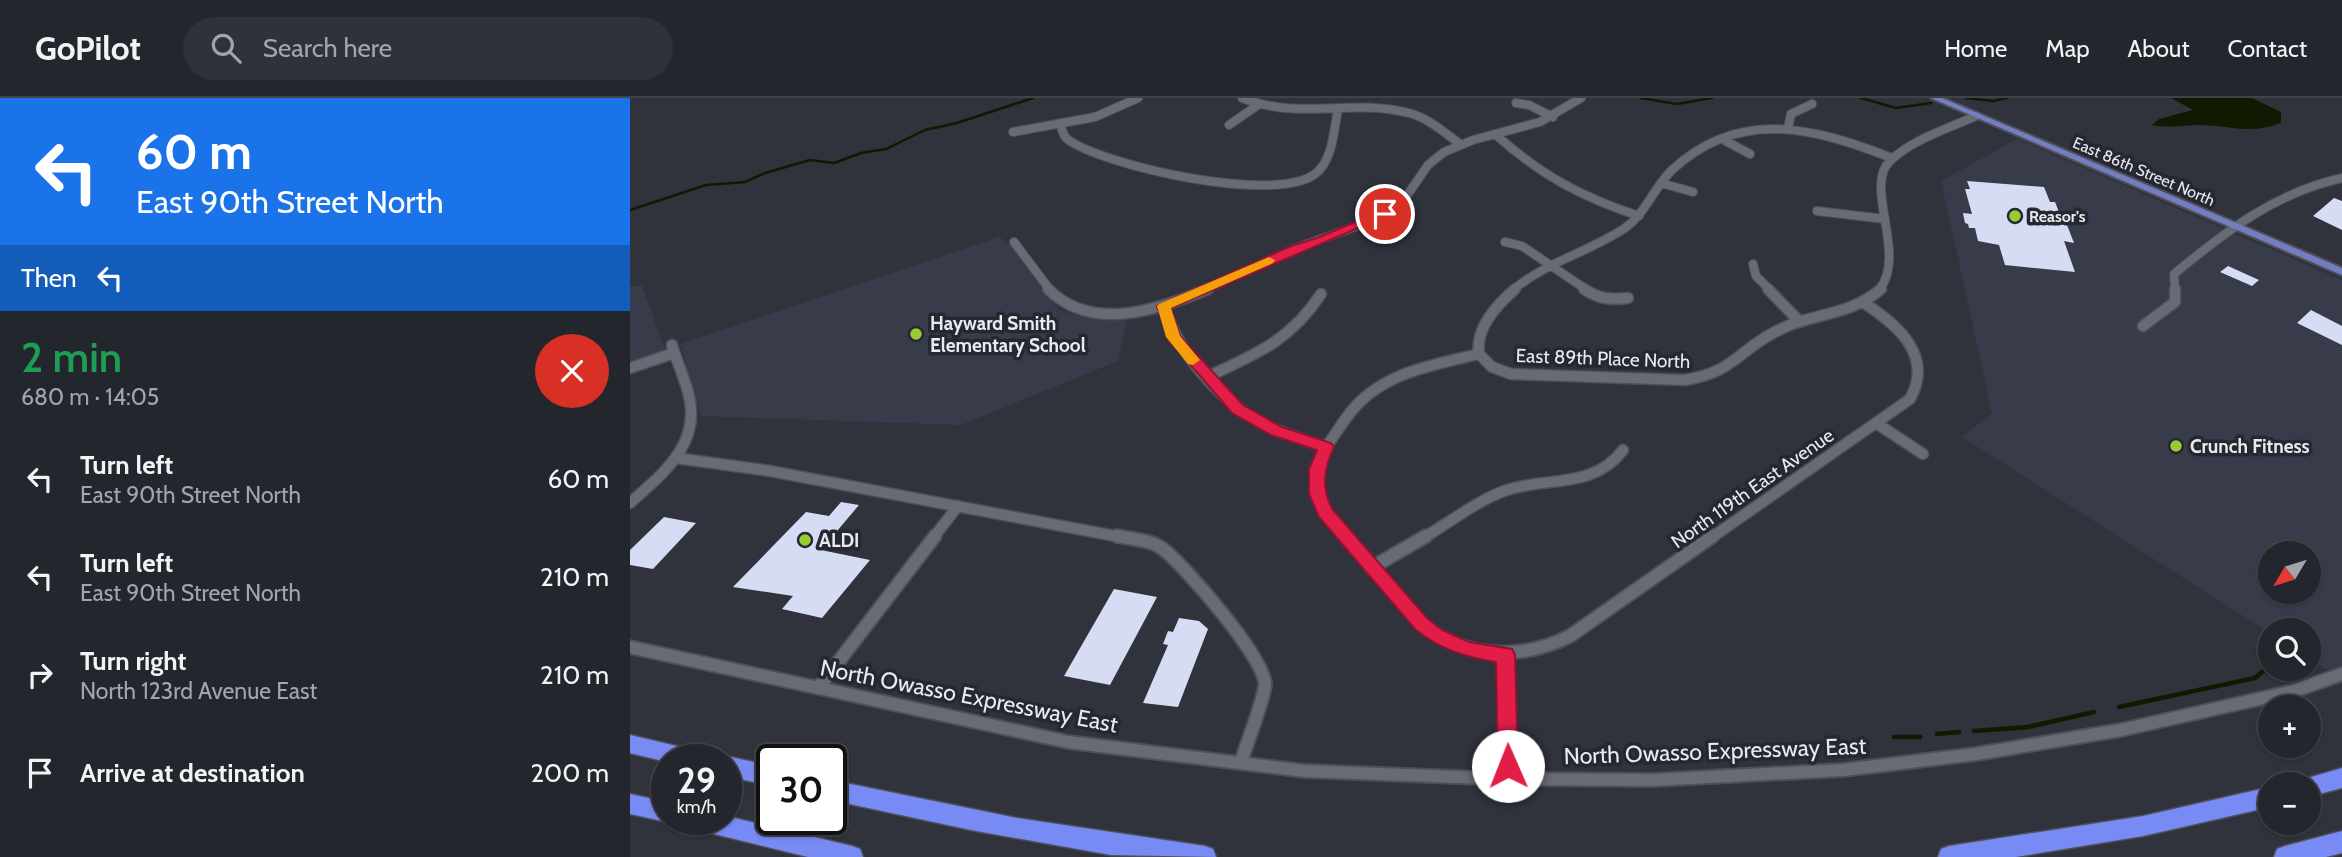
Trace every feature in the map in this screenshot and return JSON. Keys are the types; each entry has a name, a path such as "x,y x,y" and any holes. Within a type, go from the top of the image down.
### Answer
{"highway":[{"path":"630,744 651,749"},
{"path":"2321,784 2342,778"},
{"path":"847,793 997,826 1112,846 1205,857"},
{"path":"1949,857 2143,826 2258,800"},
{"path":"630,804 651,809"},
{"path":"742,831 852,857"},
{"path":"2285,857 2342,842"}],"main road":[{"name":"East 86th Street North","path":"1935,98 2342,272"}],"street":[{"path":"1013,132 1102,115 1139,98"},
{"path":"1242,98 1258,105 1291,110 1378,109 1412,114 1433,124 1460,144"},
{"path":"1014,242 1056,297 1078,309 1123,313 1164,306 1296,248 1321,241 1385,214 1406,198 1431,160 1460,144 1553,117 1581,98"},
{"path":"1516,103 1529,105 1553,117"},
{"path":"1788,128 1788,118 1793,110 1812,104"},
{"path":"1229,125 1258,105"},
{"path":"1059,122 1063,134 1070,141 1139,167 1203,179 1278,187 1303,181 1312,176 1323,163 1332,142 1338,109"},
{"path":"1864,303 1881,289 1889,275 1890,257 1880,178 1892,158 1973,114"},
{"path":"1164,306 1173,337 1228,401 1248,416 1277,431 1326,447 1356,407 1380,387 1422,369 1479,354 1477,347 1481,331 1504,298 1524,279 1617,233 1639,216 1661,183 1688,158 1724,140 1760,129 1788,128 1827,134 1892,158"},
{"path":"1496,135 1523,161 1557,185 1639,216"},
{"path":"1724,140 1750,154"},
{"path":"2143,326 2175,302 2174,274 2234,226 2287,193 2319,182 2342,178"},
{"path":"1661,183 1693,192"},
{"path":"1817,211 1885,219"},
{"path":"1505,242 1522,246 1595,296 1609,300 1629,298"},
{"path":"1753,264 1756,276 1800,322"},
{"path":"1207,377 1287,336 1305,320 1321,294"},
{"name":"East 89th Place North","path":"1479,354 1492,367 1511,374 1685,380 1722,372 1763,339 1800,322 1843,312 1864,303"},
{"name":"North 119th East Avenue","path":"1326,447 1317,469 1317,494 1325,513 1421,624 1435,635 1467,650 1506,655 1530,652 1560,643 1910,399 1919,383 1917,360 1899,332 1886,318 1864,303"},
{"path":"630,369 673,349 692,412 690,437 676,458 630,503"},
{"path":"1876,423 1923,454"},
{"path":"1371,569 1497,494 1531,484 1585,478 1607,466 1619,457 1623,450"},
{"path":"676,458 770,471 958,506 1148,542 1163,549 1235,630 1265,674 1265,685 1241,762"},
{"path":"819,687 958,506"},
{"name":"North Owasso Expressway East","path":"630,647 1068,742 1305,771 1508,779 1653,780 1843,770 1976,754 2121,730 2294,691 2342,674"},
{"path":"1506,655 1508,779"}],"shaded area":[{"path":"2171,98 2252,98 2281,112 2281,123 2257,129 2152,125 2159,119 2193,110"},
{"path":"2017,139 2342,280 2342,666 2330,671 2321,665 2321,618 2258,618 2258,625 1962,437 1992,413 1941,181"},
{"name":"Hayward Smith Elementary School","path":"999,237 1011,245 1059,310 1079,316 1128,316 1118,361 961,425 701,416 680,344"},
{"path":"630,286 642,286 666,352 630,365"}],"building":[{"name":"Reasor's","path":"1967,181 2044,187 2050,202 2055,202 2059,212 2066,213 2071,225 2067,225 2074,243 2064,241 2075,272 2005,265 1999,245 1978,241 1975,228 1969,228 1965,223 1963,213 1972,214 1965,189 1970,189"},
{"path":"2334,198 2342,201 2342,230 2313,216"},
{"path":"2228,266 2259,280 2252,286 2220,272"},
{"path":"2311,310 2342,326 2342,345 2297,323"},
{"path":"841,502 859,505 821,550 870,560 822,618 782,609 793,596 733,587 806,512 829,516"},
{"path":"664,517 696,523 653,569 630,565 630,550"},
{"path":"1114,589 1157,597 1110,685 1064,676"},
{"path":"1179,618 1199,621 1208,629 1178,707 1143,703 1168,645 1163,644 1168,631 1173,632"}],"waterway":[{"path":"630,210 706,185 745,182 765,173 810,160 834,163 861,153 886,149 925,130 957,123 1033,98"},
{"path":"1641,98 1677,104 1712,98"},
{"path":"1861,98 1896,108 1931,103"},
{"path":"1966,98 1993,101 2007,98"},
{"path":"2119,707 2258,675"},
{"path":"1974,731 2028,727 2094,712"},
{"path":"1937,734 1959,732"},
{"path":"1894,737 1920,737"}],"slow traffic":[{"path":"1193,360 1173,337 1164,306 1269,260"}],"place":[{"name":"Reasor's","path":"2015,216"},
{"name":"Hayward Smith Elementary School","path":"916,334"},
{"name":"Crunch Fitness","path":"2176,446"},
{"name":"ALDI","path":"805,540"}],"route":[{"path":"1385,214 1353,229 1296,248 1164,306 1173,337 1237,409 1277,431 1326,447 1317,469 1317,494 1325,513 1421,624 1449,643 1467,650 1506,655 1508,766"}]}
